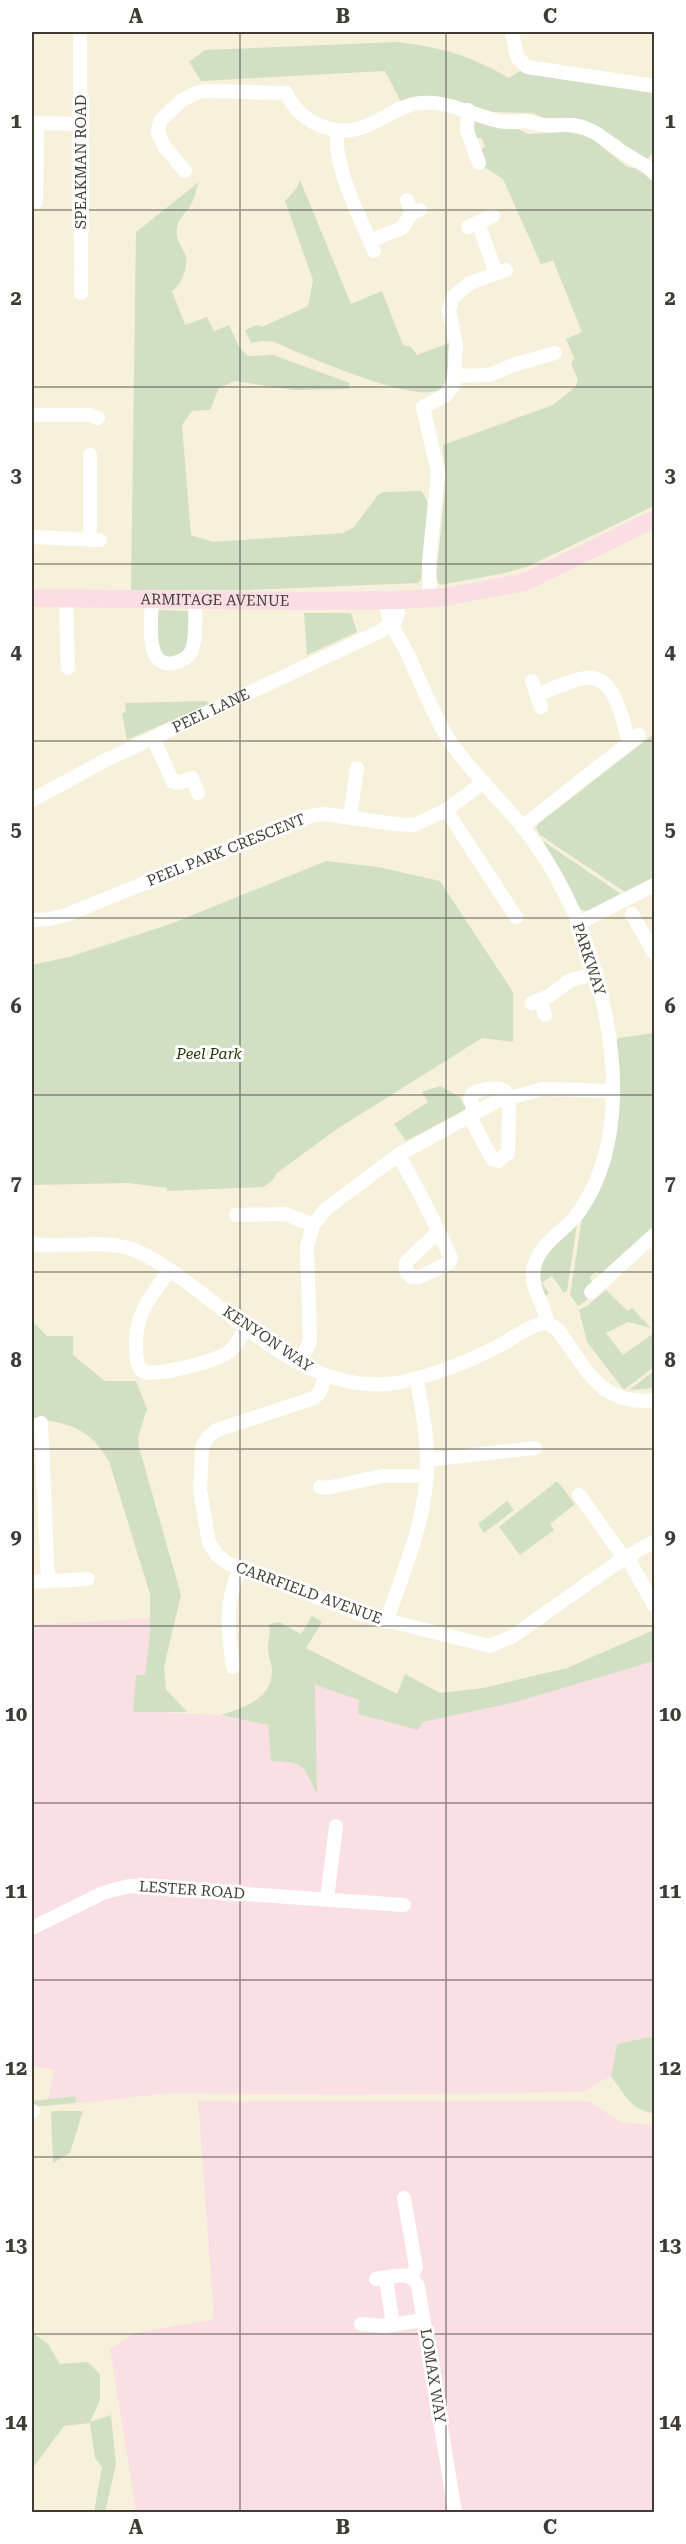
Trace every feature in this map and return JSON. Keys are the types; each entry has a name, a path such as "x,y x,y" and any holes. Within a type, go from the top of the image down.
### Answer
{"main road":[{"path":"393,600 430,598 489,590 525,582 654,519"},
{"name":"ARMITAGE AVENUE","path":"32,598 393,600"}],"street":[{"name":"SPEAKMAN ROAD","path":"80,32 81,293"},
{"path":"512,32 517,57 527,68 654,86"},
{"path":"185,171 172,162 161,142 158,127 167,114 188,96 205,91 288,89 290,102 305,118 315,124 337,130 366,126 398,109 420,103 454,105 506,123 561,124 586,128 608,140 622,152 644,163 654,173"},
{"path":"468,110 466,131 476,145 479,163"},
{"path":"36,201 37,123 81,124"},
{"path":"337,130 338,160 372,246 402,228 413,208"},
{"path":"430,598 429,562 438,472 423,407 450,391 456,376 456,344 449,311 450,302 462,287 501,271 473,225 493,216"},
{"path":"456,376 490,375 539,352 555,353"},
{"path":"32,415 91,415 99,418"},
{"path":"32,537 95,540 90,458 76,461"},
{"path":"66,598 68,668"},
{"path":"152,599 152,646 158,658 170,663 184,660 192,651 195,599"},
{"path":"389,624 398,615 393,600"},
{"name":"PEEL LANE","path":"32,800 153,738 375,634 389,624"},
{"name":"PARKWAY","path":"389,624 400,638 447,736 522,826 554,873 578,924 596,973 609,1038 612,1091 607,1146 596,1185 576,1215 544,1246 535,1263 533,1282 546,1312 547,1323"},
{"path":"522,826 634,739 612,693 603,681 587,677 539,701 532,681"},
{"path":"153,738 172,782 179,783 192,778 198,794"},
{"path":"350,818 357,768"},
{"name":"PEEL PARK CRESCENT","path":"32,920 66,915 310,816 324,814 414,825 446,810 484,782"},
{"path":"446,810 517,916"},
{"path":"578,924 654,885"},
{"path":"632,914 636,931 654,953"},
{"path":"545,1015 537,1001 569,981 596,973"},
{"path":"299,1363 310,1342 307,1247 313,1225 326,1209 398,1155 473,1113 507,1097 543,1089 612,1091"},
{"path":"473,1113 492,1159 498,1161 503,1159 508,1154 507,1097"},
{"path":"398,1155 439,1231"},
{"path":"236,1215 253,1209 285,1214 313,1225"},
{"path":"591,1292 598,1279 654,1235"},
{"name":"KENYON WAY","path":"32,1244 99,1244 121,1247 148,1256 299,1363 326,1376 346,1381 372,1384 416,1378 486,1352 539,1324 547,1323"},
{"path":"170,1270 143,1308 137,1323 136,1361 142,1371 154,1374 222,1355 234,1346 247,1327"},
{"path":"547,1323 558,1330 594,1379 607,1392 629,1401 654,1400"},
{"name":"CARRFIELD AVENUE","path":"326,1376 320,1392 314,1398 212,1432 202,1447 209,1543 221,1560 344,1609 480,1646 496,1645 513,1636 626,1558 654,1542"},
{"path":"386,1622 422,1511 427,1476 424,1418 416,1378"},
{"path":"41,1423 48,1581"},
{"path":"427,1460 527,1446"},
{"path":"320,1487 327,1488 382,1476 427,1476"},
{"path":"580,1501 626,1558 654,1605"},
{"path":"232,1666 228,1607 232,1586 240,1569"},
{"path":"32,1582 88,1579"},
{"path":"327,1899 336,1826"},
{"name":"LESTER ROAD","path":"32,1928 103,1893 129,1886 404,1905"},
{"path":"393,2325 381,2278 405,2275 411,2277 416,2267 404,2198"},
{"name":"LOMAX WAY","path":"411,2277 418,2286 456,2512"},
{"path":"361,2324 381,2326 423,2320"}],"shaded area":[{"path":"150,1618 145,1676 136,1675 134,1711 221,1715 268,1725 271,1761 295,1762 303,1767 317,1793 314,1685 359,1700 358,1714 423,1722 516,1702 654,1661 654,2036 617,2044 611,2076 582,2092 346,2095 170,2093 82,2103 75,2103 76,2096 48,2099 54,2070 32,2066 32,1625"},
{"path":"198,2101 589,2101 621,2122 654,2125 654,2512 136,2512 110,2349 134,2333 214,2319"}],"green space":[{"path":"398,42 456,54 509,78 523,69 654,91 654,150 648,159 628,149 619,140 592,125 546,119 533,113 493,112 456,101 401,102 385,71 201,81 189,62 205,50"},
{"path":"472,120 503,128 518,129 528,134 567,132 582,135 594,140 627,167 640,169 654,183 654,506 529,566 505,573 440,585 436,578 446,480 443,445 553,405 576,386 578,380 571,364 574,358 566,339 582,332 553,260 541,264 503,179 484,167 479,150 485,147 482,138 475,138"},
{"path":"300,180 351,304 382,291 403,345 411,347 417,355 449,343 446,379 441,388 429,392 410,391 360,377 274,342 251,343 245,330 257,325 262,327 308,306 313,280 285,201 296,189"},
{"path":"199,182 192,202 177,228 186,267 180,283 172,291 185,325 207,317 214,331 229,325 239,347 248,356 273,355 350,383 348,389 294,390 235,381 219,388 210,410 192,411 182,425 191,535 213,542 343,533 354,527 378,495 383,492 422,491 428,503 421,580 418,583 248,590 131,590 136,232"},
{"path":"156,610 190,611 187,651 169,659 158,651"},
{"path":"304,613 351,613 357,632 307,655"},
{"path":"206,701 209,704 127,740 122,713 126,712 125,703"},
{"path":"654,734 654,879 625,892 540,835 536,827"},
{"path":"543,841 621,894 587,911 579,909"},
{"name":"Peel Park","path":"326,861 378,867 440,881 513,992 513,1042 482,1038 337,1129 277,1173 272,1181 263,1187 167,1191 167,1188 128,1183 32,1185 32,965 69,957 173,923"},
{"path":"654,1033 654,1229 602,1274 596,1271 590,1277 593,1284 591,1297 578,1306 570,1295 582,1218 599,1191 611,1160 615,1135 617,1077 620,1073 615,1043 618,1038"},
{"path":"440,1086 460,1097 466,1109 406,1141 394,1124 428,1102 422,1092"},
{"path":"577,1224 567,1291 564,1293 552,1276 542,1283 549,1293 545,1296 541,1283 543,1263 553,1247"},
{"path":"606,1290 628,1311 632,1308 651,1328 628,1322 606,1333 623,1355 654,1333 654,1367 625,1389 587,1342 579,1310"},
{"path":"32,1321 47,1336 73,1336 73,1355 105,1381 136,1381 147,1409 138,1437 139,1447 181,1595 164,1667 166,1689 187,1712 133,1712 136,1675 145,1675 150,1633 150,1594 109,1461 101,1449 85,1433 76,1428 32,1417"},
{"path":"654,1371 654,1388 629,1390"},
{"path":"557,1481 575,1504 550,1524 554,1530 520,1555 499,1527"},
{"path":"507,1501 514,1510 484,1533 478,1524"},
{"path":"312,1616 322,1622 306,1648 397,1694 405,1674 440,1693 483,1688 567,1668 654,1630 654,1661 516,1702 423,1722 418,1730 358,1714 359,1700 315,1685 317,1794 302,1767 291,1762 271,1761 268,1725 221,1715 255,1701 267,1689 272,1671 268,1651 269,1624 279,1622 301,1634"},
{"path":"654,2036 654,2113 646,2112 634,2105 611,2076 617,2044"},
{"path":"76,2096 75,2103 32,2107 32,2101"},
{"path":"51,2111 83,2111 70,2153 53,2163"},
{"path":"32,2332 48,2344 60,2364 88,2362 100,2374 100,2400 90,2422 111,2415 116,2464 105,2512 94,2512 102,2467 95,2458 90,2423 64,2426 32,2469"}]}
